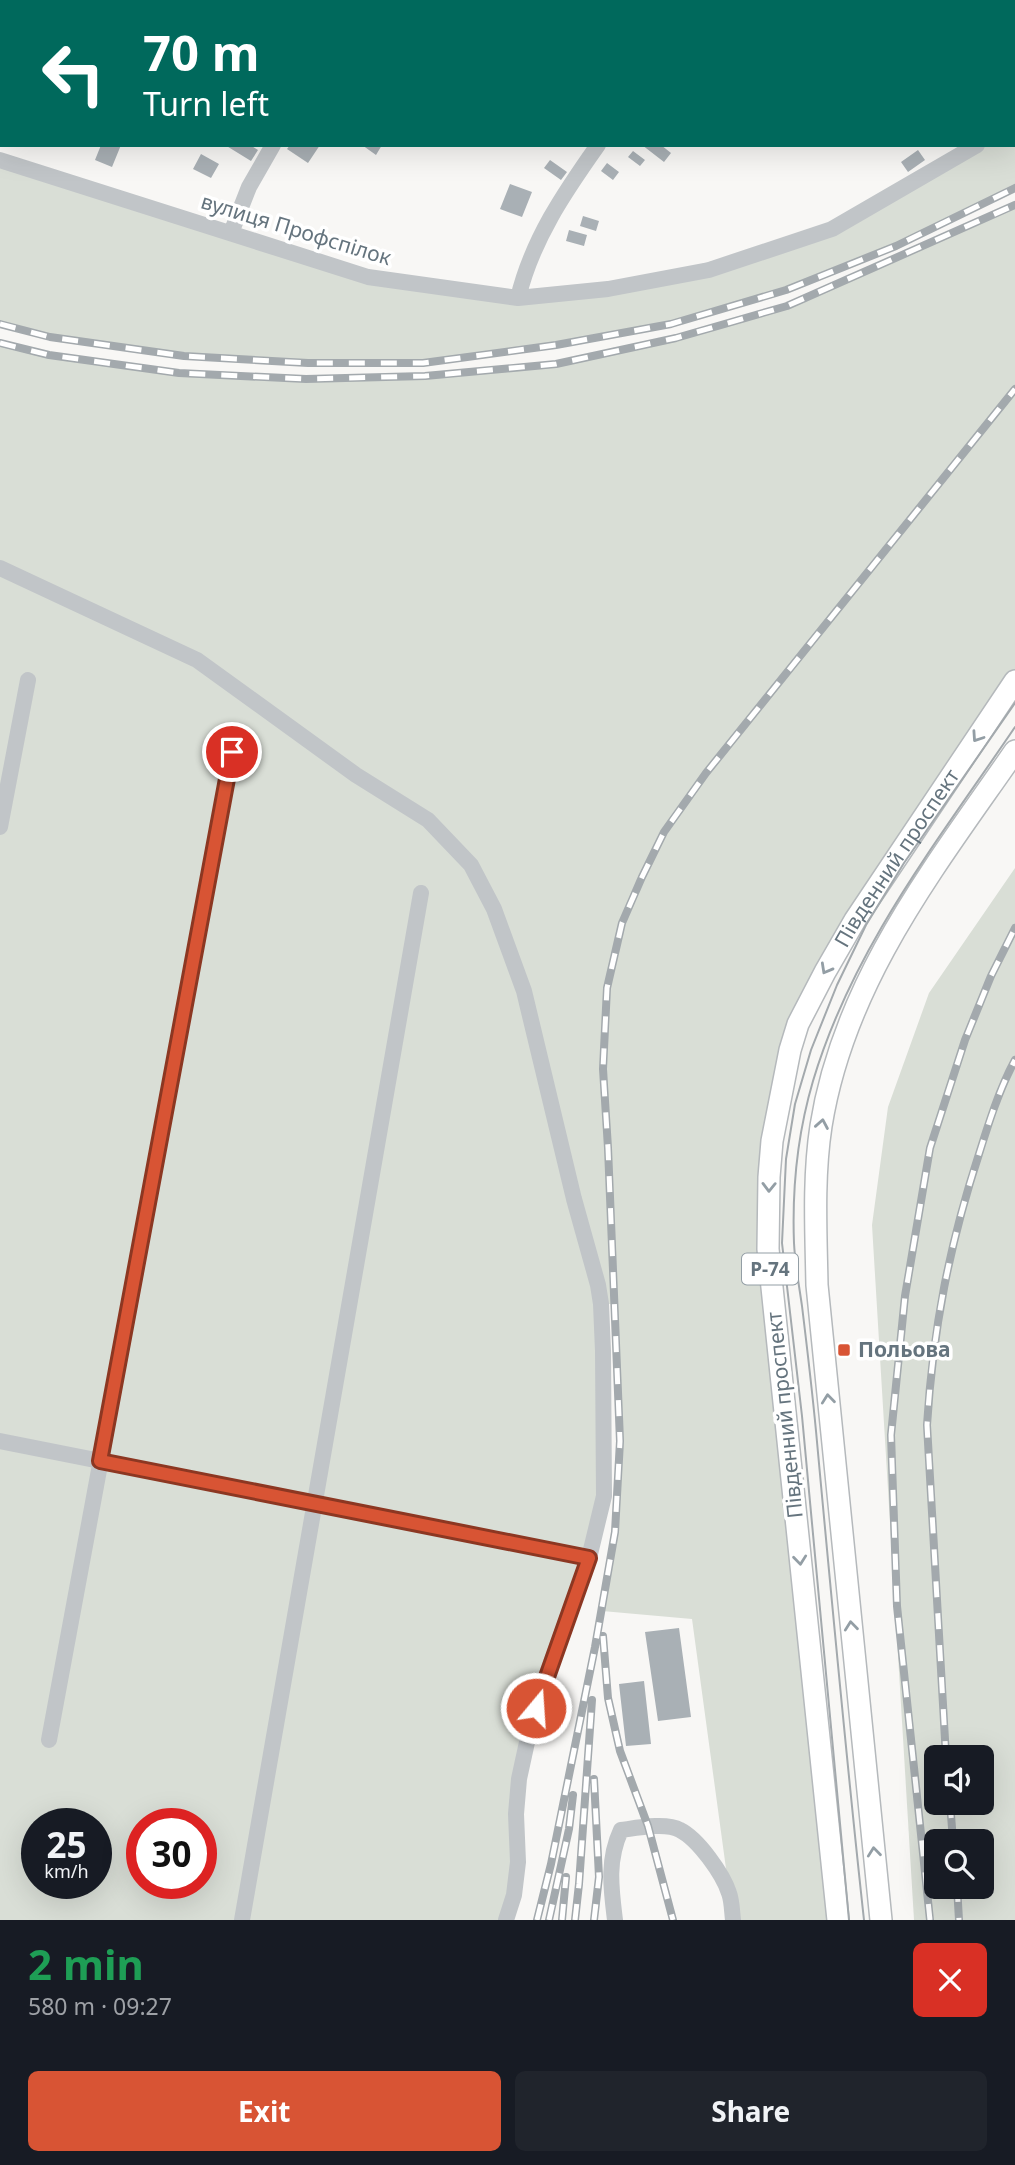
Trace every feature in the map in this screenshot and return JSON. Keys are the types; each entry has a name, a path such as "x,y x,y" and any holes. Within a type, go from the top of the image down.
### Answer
{"main road":[{"name":"Південний проспект","path":"838,1920 768,1249 772,1142 790,1050 798,1024 825,972 855,920 1015,681"},
{"name":"Південний проспект","path":"881,1920 817,1285 815,1203 821,1125 853,1014 869,976 910,903 1015,751"}],"street":[{"path":"231,233 249,187 272,147"},
{"path":"518,298 525,269 541,233 597,147"},
{"name":"вулиця Профспілок","path":"0,160 368,277 518,298 608,289 709,270 832,229 974,147"},
{"path":"0,569 197,660 356,775 428,820 471,864 494,909 524,991 600,1294 603,1351 604,1496 589,1558 544,1682 529,1733 518,1791 518,1862 514,1895 506,1920"},
{"path":"0,827 28,680"},
{"path":"49,1740 232,752"},
{"path":"242,1920 421,892"},
{"path":"0,1441 589,1558"},
{"path":"615,1920 610,1877 614,1845 621,1830 648,1826 678,1828 697,1844 716,1868 729,1893 733,1920"}],"shaded area":[{"path":"974,147 1015,147 1015,188 1003,196 895,246 812,280 715,311 611,335 442,361 315,364 156,353 103,346 0,324 0,160 368,277 518,298 608,289 832,229"},
{"path":"1015,205 1015,681 798,1024 769,1177 838,1920 733,1920 692,1619 602,1611 615,1532 620,1441 613,1304 602,1304 604,1496 529,1733 506,1920 0,1920 0,343 49,355 179,373 306,379 425,376 556,364 676,338 787,306"},
{"path":"1015,868 1015,1920 914,1920 872,1225 888,1107 929,993"}],"building":[{"path":"100,147 120,147 112,167 95,160"},
{"path":"228,147 253,147 258,150 251,161"},
{"path":"288,147 319,147 308,163 287,149"},
{"path":"365,147 381,147 376,155"},
{"path":"645,147 664,147 671,153 664,162"},
{"path":"918,150 925,160 908,172 901,162"},
{"path":"633,151 645,160 640,166 628,157"},
{"path":"201,154 219,164 211,178 193,169"},
{"path":"550,160 567,172 561,180 544,168"},
{"path":"607,163 619,172 613,180 601,171"},
{"path":"510,184 532,192 522,217 500,209"},
{"path":"583,216 599,221 596,231 580,226"},
{"path":"569,230 587,235 584,246 566,241"},
{"path":"679,1628 691,1717 658,1721 645,1632"},
{"path":"644,1681 651,1744 626,1746 619,1684"}],"tram line":[{"path":"849,1920 802,1416 782,1243 786,1159 795,1104 811,1050 837,985 866,925 904,863 1015,703"},
{"path":"864,1920 813,1400 795,1251 797,1161 803,1120 813,1081 830,1032 851,985 900,896 1015,727"}],"railway":[{"path":"0,324 50,337 184,356 308,363 423,363 556,345 671,324 786,290 896,246 1015,188"},
{"path":"0,343 49,355 179,373 306,379 425,376 556,364 676,338 787,306 1015,205"},
{"path":"537,1920 595,1647 615,1532 620,1441 603,1069 607,988 622,923 664,832 706,773 1015,389"},
{"path":"930,1920 897,1606 891,1435 905,1296 930,1148 965,1040 991,976 1015,928"},
{"path":"945,1745 927,1425 933,1355 944,1288 968,1188 991,1118 1015,1060"},
{"path":"603,1636 608,1698 620,1751 648,1826 673,1920"},
{"path":"575,1920 592,1700"},
{"path":"594,1779 599,1877 594,1920"},
{"path":"549,1920 569,1829 573,1795"},
{"path":"951,1815 952,1829"},
{"path":"562,1920 566,1877"},
{"path":"958,1899 959,1920"}],"place":[{"name":"Польова","path":"844,1350"}],"route":[{"path":"232,752 100,1461 589,1558 536,1708"}]}
